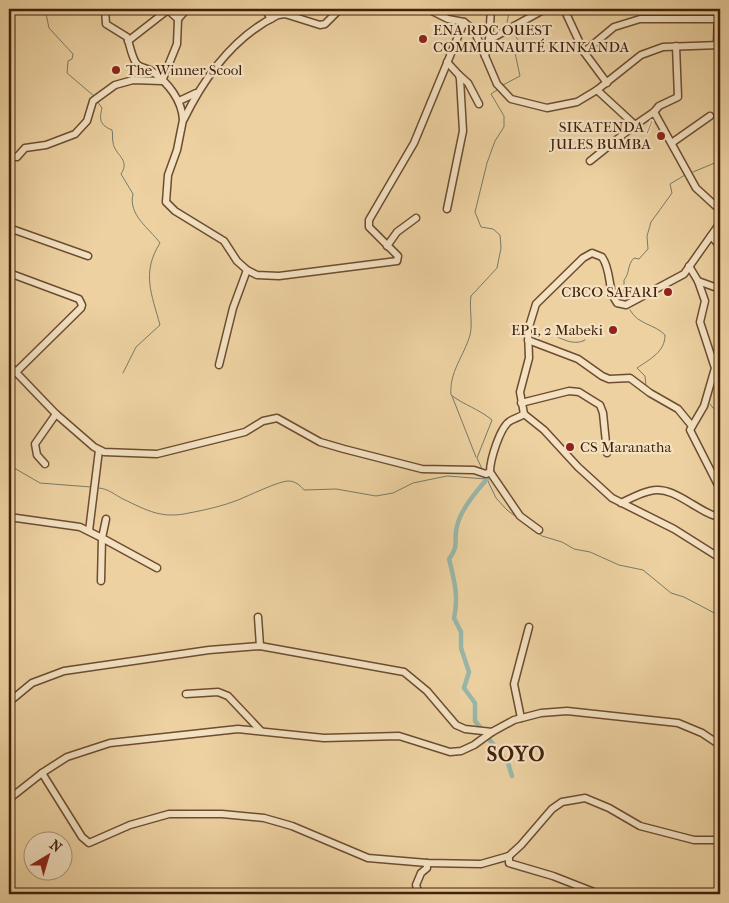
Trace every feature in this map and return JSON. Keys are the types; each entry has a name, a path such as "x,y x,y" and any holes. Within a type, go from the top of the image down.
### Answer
{"street":[{"path":"105,9 106,24 125,34 131,53 138,65 154,72 179,101 183,120"},
{"path":"128,41 169,9 178,19"},
{"path":"162,81 177,44 178,19 187,9"},
{"path":"265,9 271,19"},
{"path":"292,17 297,9"},
{"path":"340,9 325,24 320,25 285,14 271,19 231,48 197,92 183,120 177,150 168,175 165,195 166,202 175,211 224,242 237,261 247,270 257,275 279,276 397,261 398,256 369,227 369,220 414,143 464,22"},
{"path":"428,9 448,19 464,22 474,30 481,41 485,58 497,84 516,102 547,108 577,102 597,90 640,55 663,47 718,45 718,9"},
{"path":"485,58 489,40 491,9"},
{"path":"489,40 545,9"},
{"path":"564,9 584,52 606,83"},
{"path":"584,52 614,27 640,19 718,19"},
{"path":"590,161 660,106 672,101 679,95 676,46"},
{"path":"447,62 468,83 479,104"},
{"path":"447,209 463,131 459,74"},
{"path":"9,156 18,157 25,148 46,145 75,134 86,121 93,101 115,85 133,80 162,81"},
{"path":"597,90 635,125"},
{"path":"179,101 197,92"},
{"path":"654,112 673,142 696,188 720,210"},
{"path":"673,142 710,116"},
{"path":"387,246 397,232 416,218"},
{"path":"720,223 684,274 674,281 621,305 614,299 606,262 598,254 592,253 583,258 536,304 528,330 529,358 522,385 521,403 524,414 544,430 603,491 720,558"},
{"path":"9,228 88,256"},
{"path":"711,236 720,246"},
{"path":"689,266 698,280 705,306 700,322 715,368 700,415 690,430 708,461 720,489"},
{"path":"220,365 233,308 247,270"},
{"path":"9,273 79,300 82,304 81,308 16,372"},
{"path":"698,280 720,290"},
{"path":"528,340 578,359 609,379 630,378 650,393 678,409 692,426"},
{"path":"9,365 56,414 99,450 157,454 245,432 263,421 277,418 320,442 344,449 422,469 474,470 486,473 520,516 540,530"},
{"path":"521,403 568,391 579,392 600,405 603,413 607,453"},
{"path":"45,464 37,455 35,444 56,414"},
{"path":"486,473 502,432 510,421 524,414"},
{"path":"684,416 700,415"},
{"path":"89,531 99,450"},
{"path":"621,503 651,490 664,488 708,513 720,517"},
{"path":"9,518 60,523 89,531 157,568"},
{"path":"101,581 102,538 106,519"},
{"path":"258,617 260,646"},
{"path":"521,718 514,684 529,627"},
{"path":"9,702 32,683 64,672 209,650 260,646 404,672 427,691 456,725 466,729 492,732"},
{"path":"186,694 200,695 218,692 228,696 261,731"},
{"path":"9,799 67,756 110,743 238,729 324,738 399,736 450,752 461,751 474,745 492,732 521,718 541,713 567,711 678,722 702,733 720,745"},
{"path":"42,773 82,837 89,843 130,825 169,814 222,814 264,818 292,826 368,858 427,863 481,864 509,856 521,845 552,808 562,802 585,798 610,808 640,826 694,840 720,841"},
{"path":"509,856 509,863 516,866 553,876 599,894"},
{"path":"419,894 416,885 421,873 427,868 427,863"}],"waterway":[{"path":"45,9 49,28 73,54 72,59 68,61 67,73 94,96"},
{"path":"509,26 507,22 510,9"},
{"path":"503,85 520,76 515,53 518,40 512,31"},
{"path":"482,469 477,458 492,420 451,395 451,387 452,379 470,335 471,296 497,268 501,248 500,235 493,229 481,227 475,212 487,163 495,141 504,127 504,116 491,94 497,90"},
{"path":"97,101 102,108 101,122 112,130 114,146 123,161 124,169 121,174 133,194 132,202 136,215 160,243 154,254 150,274 151,294 160,325 136,347 123,373"},
{"path":"693,172 717,162 720,158"},
{"path":"627,302 624,295 624,280 630,263 634,258 639,259 648,249 647,236 651,222 672,193 670,184 685,175"},
{"path":"630,310 637,319 665,335 660,351 637,368 645,376 646,386"},
{"path":"546,330 570,342 585,340"},
{"path":"452,396 476,457"},
{"path":"710,404 713,408 720,410"},
{"path":"9,465 40,483 91,487"},
{"path":"99,488 155,513 179,515 220,506 278,483 288,481 301,486 304,490 336,489 376,496 393,493 413,483 447,476 486,479"},
{"path":"486,477 496,498 507,510 542,536 562,542 574,549 590,552 619,565 643,570 671,593 684,597 720,616"},
{"path":"480,727 475,721 475,703 464,688 469,672 461,648 461,632 454,618 456,595 449,559 454,550 457,526 462,513 487,479"},
{"path":"489,739 508,763 512,776"}],"place":[{"name":"ENA RDC OUEST COMMUNAUTÉ KINKANDA","path":"423,39"},
{"name":"The Winner Scool","path":"116,70"},
{"name":"SIKATENDA / JULES BUMBA","path":"661,136"},
{"name":"CBCO SAFARI","path":"668,292"},
{"name":"EP 1, 2 Mabeki","path":"613,330"},
{"name":"CS Maranatha","path":"570,447"}],"district":[{"name":"SOYO","path":"516,754"}]}
